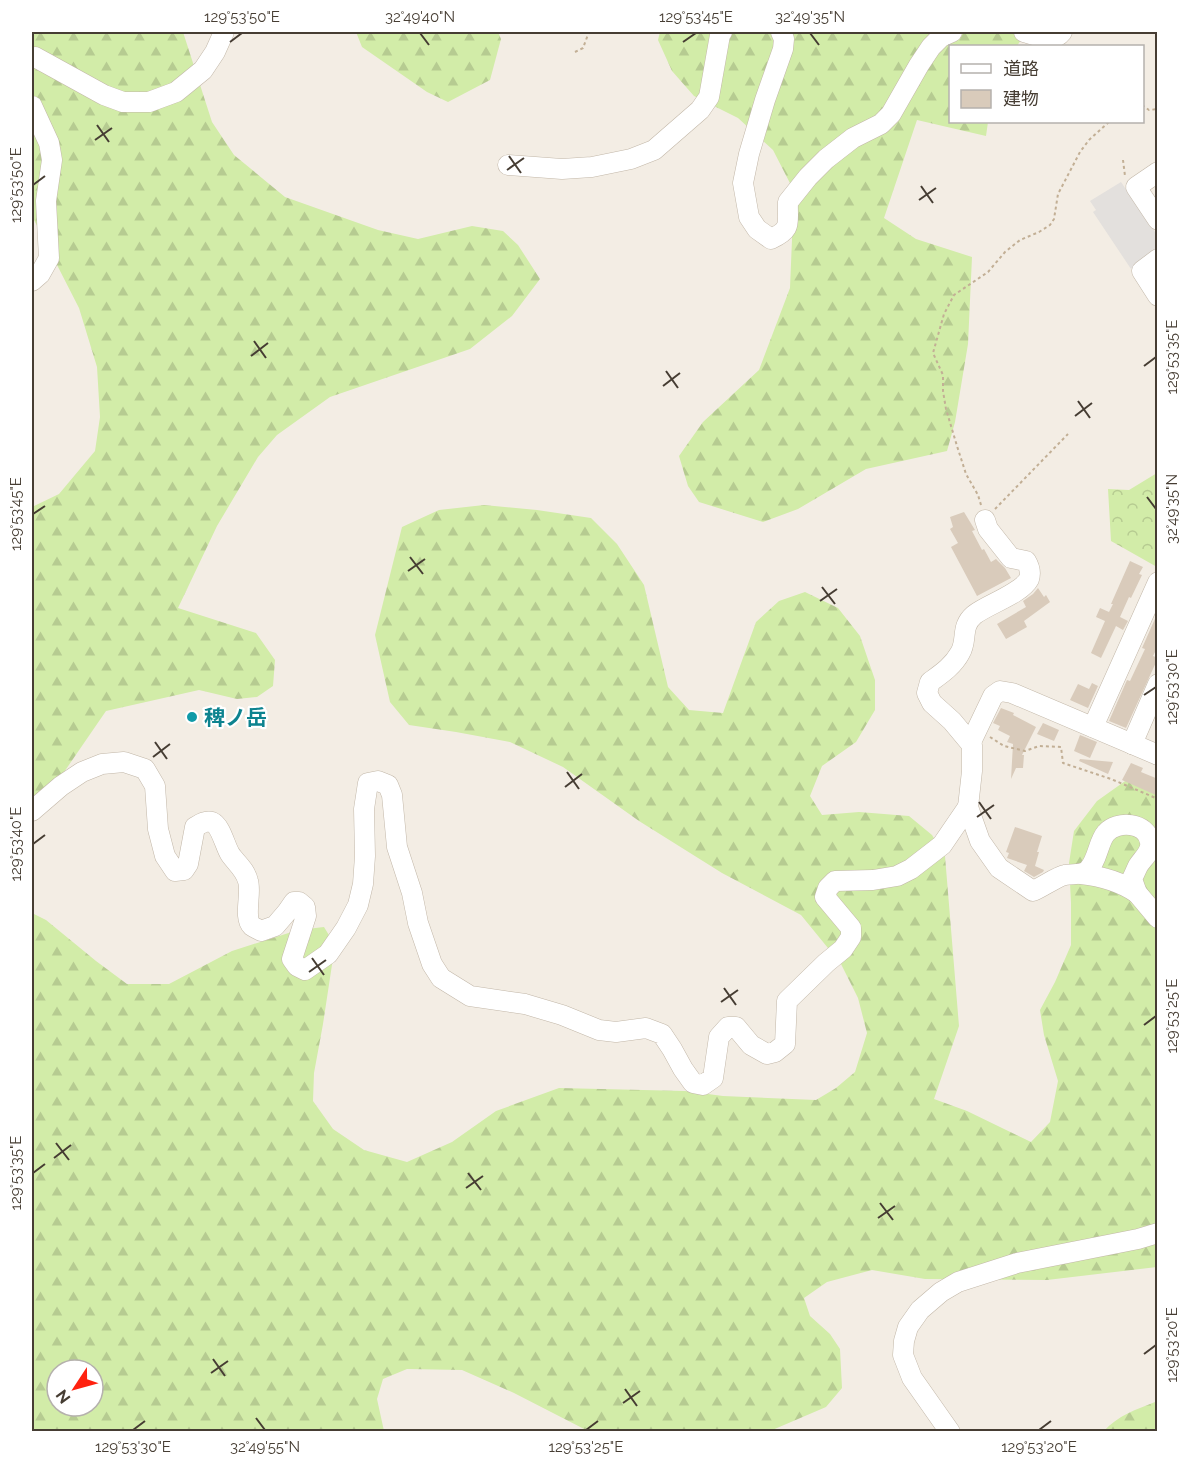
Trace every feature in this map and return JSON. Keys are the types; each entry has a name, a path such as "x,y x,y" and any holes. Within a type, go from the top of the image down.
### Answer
{"street":[{"path":"32,58 34,57 104,95 123,102 149,102 176,92 203,70 224,32"},
{"path":"508,165 562,169 592,167 631,159 654,150 700,110 709,97 722,32"},
{"path":"781,32 784,39 783,49 765,100 743,183 749,217 757,229 771,239 783,234 789,224 788,202 808,177 826,159 853,138 881,124 891,114 919,64 941,37 952,32"},
{"path":"1024,32 1053,38 1062,32"},
{"path":"32,106 49,143 52,160 46,201 49,258 40,274 32,281"},
{"path":"1158,172 1136,187 1158,220"},
{"path":"1150,265 1158,296"},
{"path":"974,736 932,703 927,693 930,682 948,668 962,652 966,623 975,615 1011,594 1030,578 1026,561 1011,558 988,529 985,520"},
{"path":"1093,727 1158,582"},
{"path":"1132,744 1158,684"},
{"path":"1158,755 1000,690 993,696 974,736 968,807 980,841 999,868 1033,891 1064,875 1095,875 1127,886 1137,893 1158,918"},
{"path":"32,811 61,786 82,772 102,765 124,762 145,769 155,786 158,829 165,856 176,871 184,870 188,864 195,827 202,823 214,823 230,853 244,870 249,882 248,918 252,926 261,931 275,926 294,902 299,902 305,907 306,916 292,959 297,966 305,969 328,954 358,905 363,884 364,809 368,783 378,781 388,785 392,795 397,847 412,893 418,923 432,964 441,978 470,996 525,1004 562,1015 598,1030 616,1032 646,1028 662,1034 693,1083 704,1085 713,1078 719,1037 728,1027 736,1027 751,1045 767,1054 775,1052 785,1044 787,1001 843,949 851,937 850,928 825,897 828,888 835,882 897,876 911,869 942,845 968,807"},
{"path":"1081,874 1088,870 1097,855 1106,832 1121,825 1136,826 1144,830 1150,842 1149,851 1138,865 1132,879 1137,893"},
{"path":"950,1431 912,1378 903,1355 908,1327 920,1310 941,1292 958,1282 1017,1263 1158,1233"}],"path":[{"path":"576,52 583,48 589,32"},
{"path":"1144,106 1149,110 1158,109"},
{"path":"985,520 978,495 966,474 957,446 946,409 943,375 933,353 944,314 954,296 988,272 1005,252 1020,240 1050,225 1054,219 1058,194 1080,152 1089,140 1108,123"},
{"path":"985,520 1068,435"},
{"path":"974,736 1025,751 1039,746 1061,747 1063,763 1111,779 1158,799"}],"green space":[{"path":"32,32 183,32 212,122 234,155 285,197 378,230 418,239 472,226 503,231 518,245 540,279 512,316 470,349 330,397 277,435 258,457 217,526 178,608 256,633 275,660 273,686 257,697 237,699 199,690 106,711 51,791 32,796 32,507 59,494 95,451 100,417 97,367 79,308 32,216"},
{"path":"356,32 498,32 501,39 490,80 448,102 427,92 362,47"},
{"path":"660,32 1026,32 1018,45 949,45 949,123 988,123 986,136 917,120 884,218 916,239 972,257 968,344 955,422 947,451 866,469 798,509 763,522 699,502 688,486 679,456 703,422 759,370 790,288 794,191 773,150 738,118 694,96 672,71 658,40"},
{"path":"1157,473 1157,567 1111,541 1108,489 1129,490"},
{"path":"484,505 591,518 617,544 644,585 668,687 689,710 723,713 756,622 779,601 805,592 838,608 860,636 875,680 875,710 856,742 822,766 810,796 822,815 859,812 909,816 932,835 945,856 959,1026 934,1099 967,1111 1031,1142 1050,1122 1058,1081 1044,1035 1040,1010 1071,945 1069,863 1074,831 1097,801 1128,779 1158,792 1157,1267 1047,1280 925,1279 872,1270 827,1282 804,1298 810,1316 830,1334 840,1349 842,1388 826,1407 770,1431 588,1431 514,1393 462,1370 407,1369 383,1379 377,1399 384,1431 32,1431 32,913 46,920 127,984 169,984 232,951 298,930 324,927 335,945 314,1073 313,1101 333,1129 364,1150 407,1162 452,1142 496,1111 559,1088 685,1091 723,1096 816,1100 836,1088 855,1072 867,1033 858,998 841,964 801,915 722,873 639,821 563,767 510,742 409,725 390,702 375,635 402,527 439,510"},
{"path":"1157,1402 1157,1431 1104,1431 1121,1417"}],"shaded area":[{"path":"1121,182 1157,235 1157,251 1131,269 1093,212 1096,210 1090,201"}],"building":[{"path":"964,512 975,530 972,531 982,550 984,549 991,562 996,559 1011,578 977,596 951,547 958,543 950,529 953,527 950,517"},
{"path":"1130,561 1143,567 1139,574 1142,575 1120,617 1128,621 1123,630 1116,626 1101,658 1091,653 1105,621 1096,617 1100,608 1109,612"},
{"path":"1038,588 1050,602 1024,621 1027,627 1006,639 997,624 1026,607 1023,601"},
{"path":"1158,612 1158,646 1153,656 1158,658 1126,728 1109,721 1127,680 1130,681 1145,649 1142,648"},
{"path":"1092,683 1098,686 1088,708 1070,700 1078,684 1089,689"},
{"path":"1001,708 1014,713 1013,715 1036,727 1022,755 1024,755 1023,768 1016,768 1011,779 1013,744 1007,742 1010,736 998,730 1000,726 993,723"},
{"path":"1043,723 1059,730 1054,741 1037,734"},
{"path":"1080,735 1097,742 1090,758 1074,751"},
{"path":"1080,759 1113,762 1108,774 1079,761"},
{"path":"1131,763 1143,768 1141,772 1158,779 1158,796 1122,780"},
{"path":"1015,827 1042,836 1035,866 1044,870 1034,877 1024,871 1027,865 1007,858 1009,853 1006,852"}],"place":[{"name":"稗ノ岳","path":"192,717"}]}
